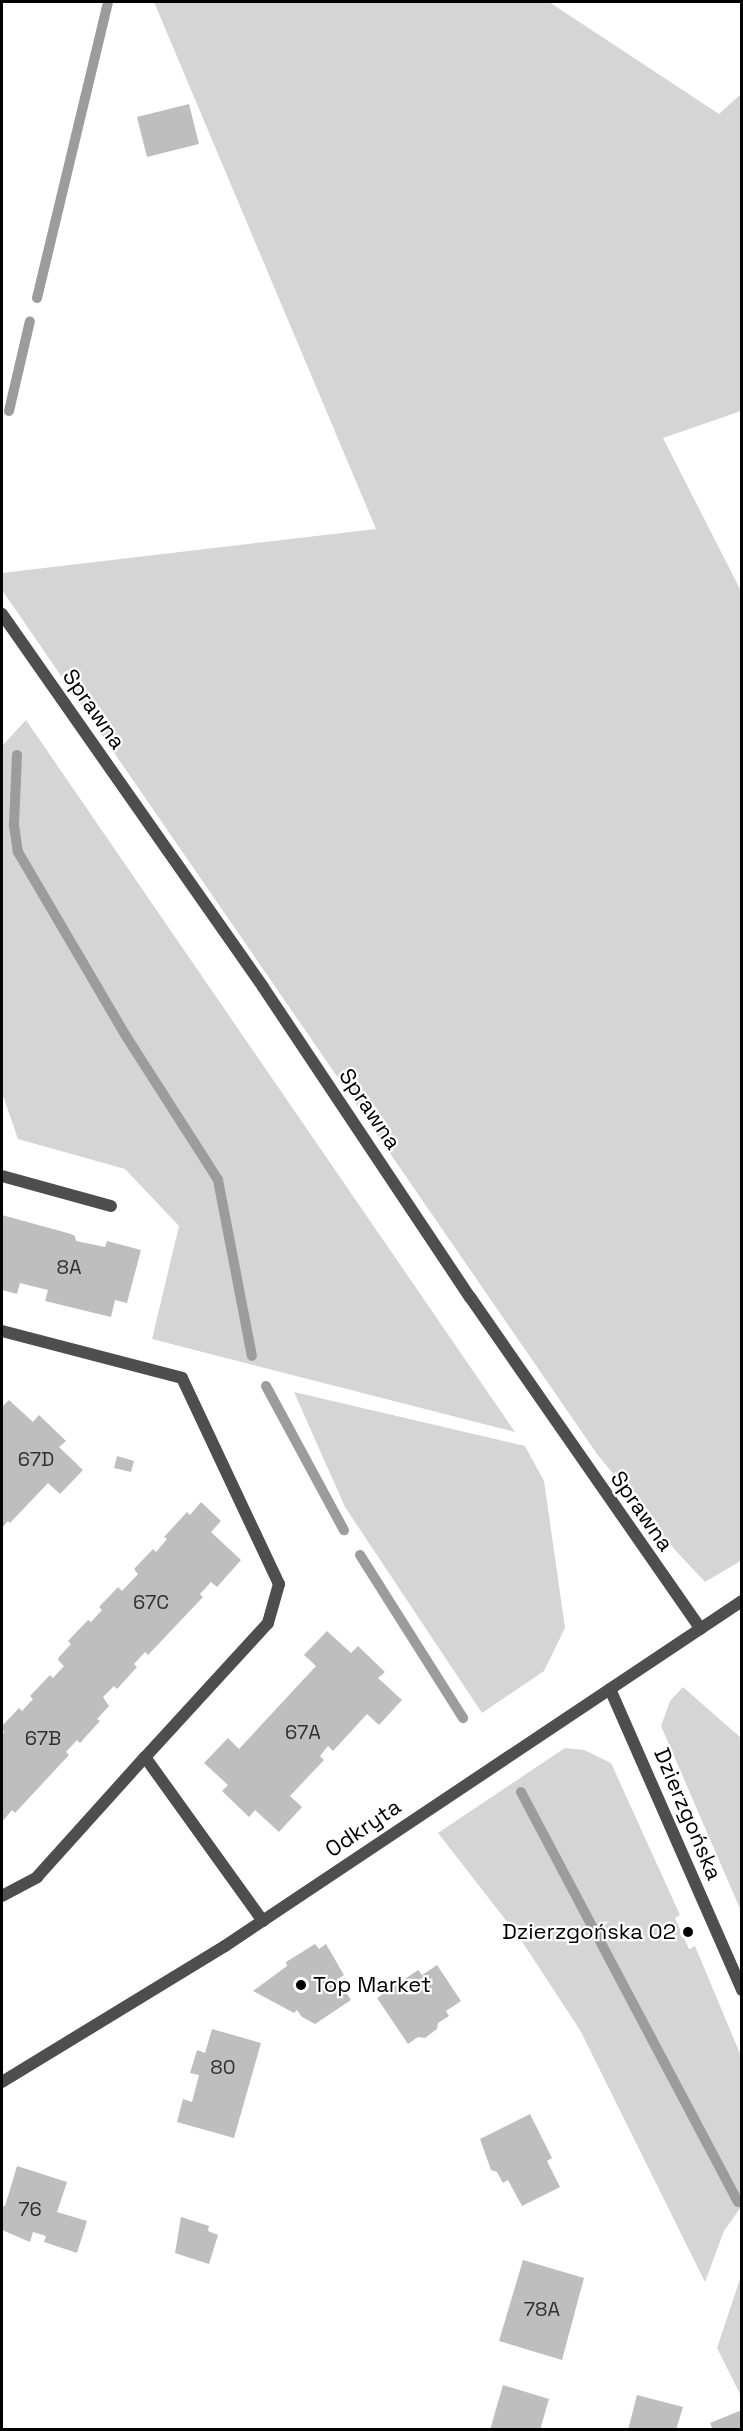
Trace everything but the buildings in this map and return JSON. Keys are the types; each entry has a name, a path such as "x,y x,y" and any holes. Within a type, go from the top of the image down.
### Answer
{"street":[{"name":"Sprawna","path":"2,614 263,987 496,1335 701,1629"},
{"path":"2,1176 111,1206"},
{"path":"2,1330 182,1378 279,1584 268,1623 37,1877 2,1896"},
{"name":"Odkryta","path":"2,2082 262,1921 741,1601"},
{"name":"Dzierzgońska","path":"610,1689 741,1990"},
{"path":"145,1757 262,1921"}],"shaded area":[{"path":"154,2 549,2 719,114 741,94 741,411 663,438 742,593 742,1560 705,1582 675,1550 597,1454 2,590 2,573 376,529"},
{"path":"26,720 515,1432 152,1339 179,1226 125,1169 18,1139 2,1093 2,746"},
{"path":"294,1392 525,1446 544,1481 565,1628 544,1671 482,1713 345,1507"},
{"path":"683,1687 741,1738 741,1911 661,1726 670,1701"},
{"path":"565,1748 584,1750 611,1763 680,1915 675,1918 689,1949 695,1946 741,2056 741,2207 724,2231 705,2282 580,2030 519,1937 438,1833"},
{"path":"741,2276 741,2396 717,2348"}],"waterway":[{"path":"37,298 108,2"},
{"path":"9,411 30,321"},
{"path":"17,755 14,825 18,852 126,1036 218,1180 252,1356"},
{"path":"266,1386 344,1530"},
{"path":"360,1555 463,1718"},
{"path":"521,1792 738,2202"}],"place":[{"name":"Dzierzgońska 02","path":"688,1932"},
{"name":"Top Market","path":"301,1985"}]}
